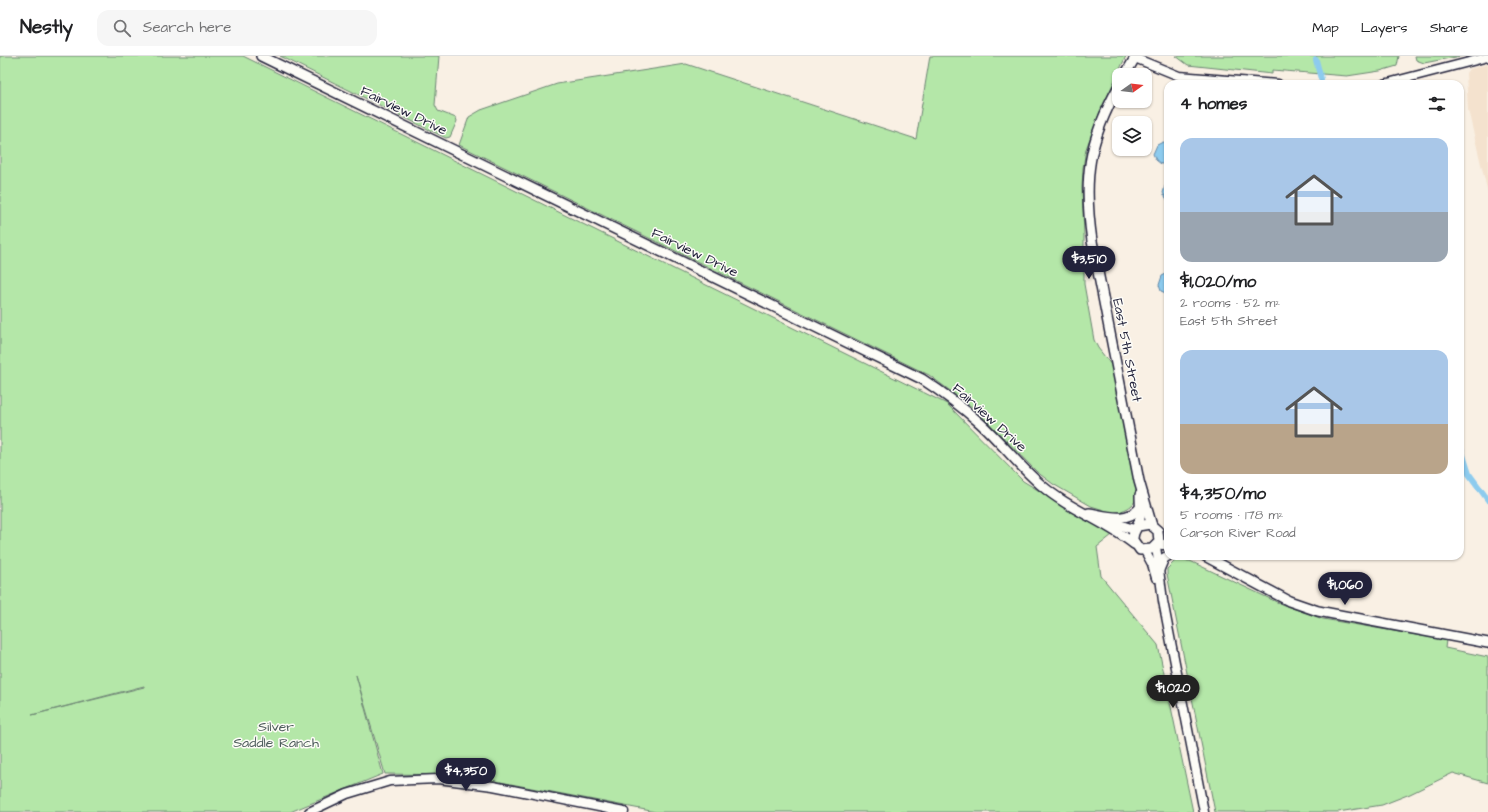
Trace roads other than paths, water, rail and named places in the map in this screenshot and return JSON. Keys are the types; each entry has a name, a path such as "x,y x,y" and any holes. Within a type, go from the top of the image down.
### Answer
{"main road":[{"name":"Fairview Drive","path":"261,56 922,379 953,399 970,414 1040,484 1073,507 1121,534 1134,544"},
{"path":"1130,68 1136,57"},
{"name":"East 5th Street","path":"1112,100 1100,124 1090,157 1087,209 1092,241 1140,481 1155,528"},
{"name":"East 5th Street","path":"1136,528 1140,508 1140,481"},
{"path":"1085,513 1124,518 1132,516 1140,508"},
{"name":"Fairview Drive","path":"1085,513 1136,528"},
{"path":"1155,528 1159,539 1157,545 1152,550 1145,551 1138,548 1134,544 1132,537 1136,528 1145,524 1155,528 1164,534"},
{"path":"1157,545 1164,545"},
{"path":"1159,570 1164,558"},
{"path":"1212,560 1290,601 1318,611 1488,643"}],"street":[{"path":"1136,57 1179,76 1228,80"},
{"path":"1399,80 1488,57"},
{"path":"1157,545 1163,601 1204,812"},
{"path":"1145,551 1152,564 1163,601"},
{"path":"309,812 347,794 390,782 438,779 493,786 624,812"}],"water":[{"path":"1164,142 1164,164 1161,164 1156,160 1153,154 1157,145"},
{"path":"1164,275 1164,292 1161,291 1159,285 1162,276"}],"waterway":[{"path":"1316,60 1321,79"},
{"path":"1464,458 1469,474 1488,500"}],"park label":[{"name":"Silver Saddle Ranch","path":"276,734"}]}
